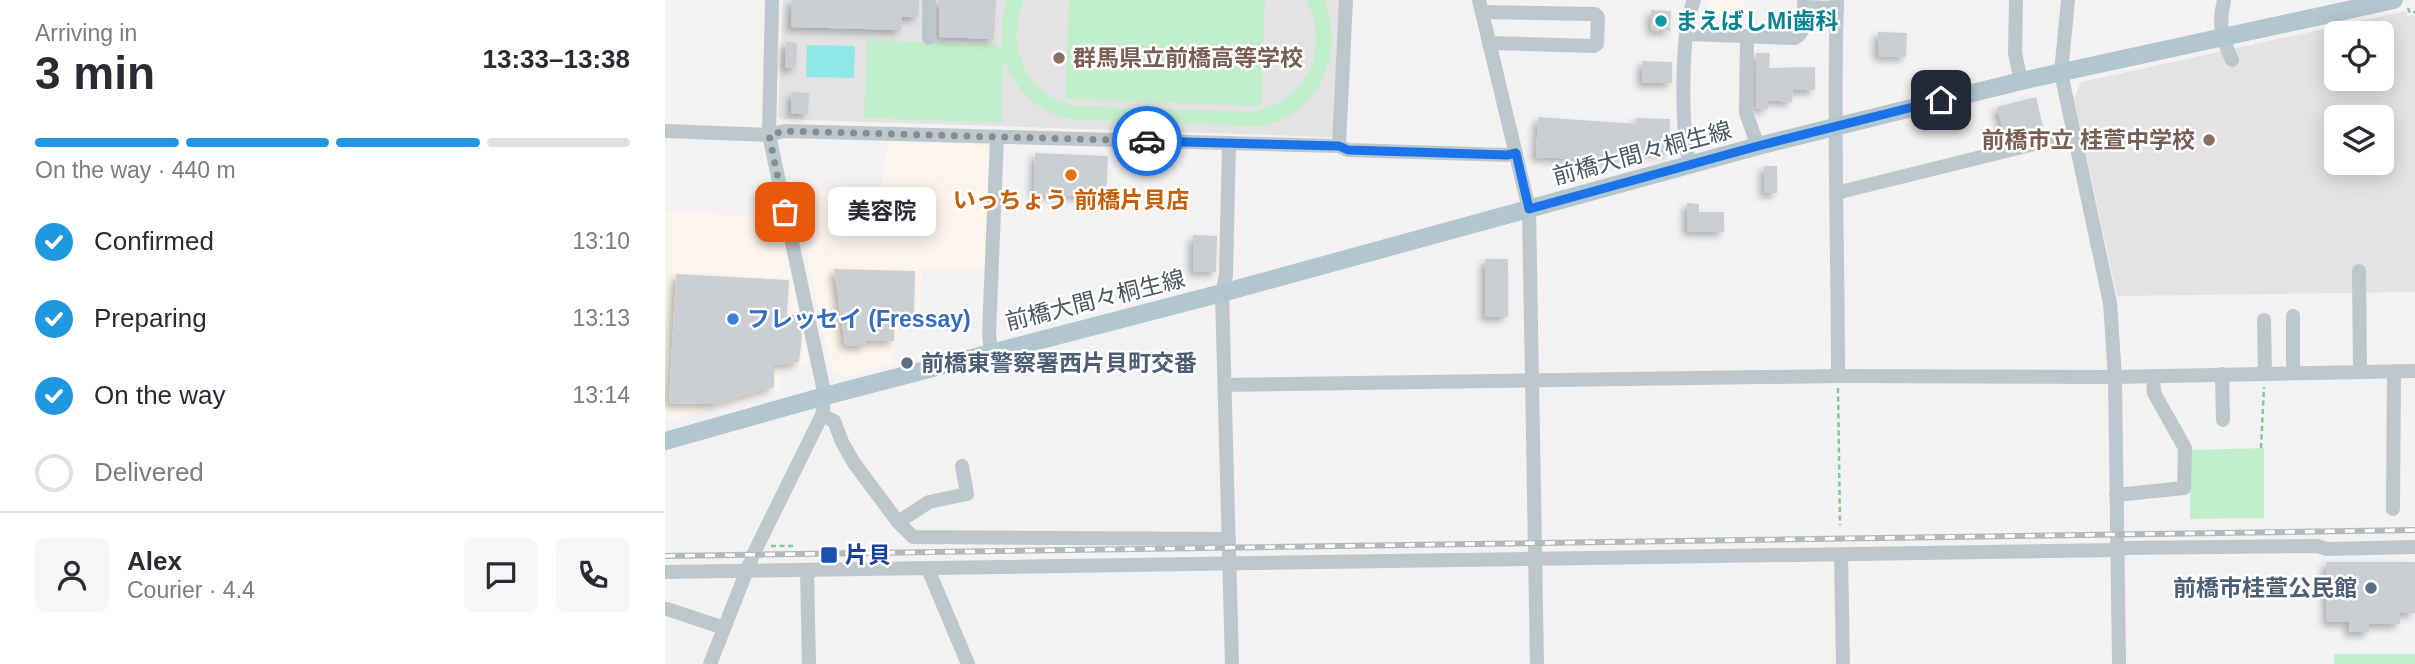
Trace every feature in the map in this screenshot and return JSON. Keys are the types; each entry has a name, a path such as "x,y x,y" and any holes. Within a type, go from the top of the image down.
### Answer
{"main road":[{"name":"前橋大間々桐生線","path":"665,441 825,396 1222,293 1758,146 2021,80 2222,37 2401,4"}],"street":[{"path":"710,664 757,547 823,415 825,396 769,135 772,0"},
{"path":"1339,146 1346,0"},
{"path":"1690,166 1683,126 1687,34 1694,0"},
{"path":"2016,0 2015,53 2021,80"},
{"path":"2068,0 2061,73 2111,303 2115,377 2119,664"},
{"path":"2224,0 2221,13 2222,37 2232,60"},
{"path":"1687,34 1790,38 1801,36 1804,4 1837,4 1834,127 1837,376"},
{"path":"1489,43 1594,46 1597,44 1598,17 1595,14 1480,6 1529,209 1537,664"},
{"path":"929,9 929,38"},
{"path":"1747,36 1746,113 1758,146"},
{"path":"665,131 769,135 784,131 1339,146 1348,150 1507,155 1516,153"},
{"path":"1836,193 2074,134"},
{"path":"991,352 989,334 997,138"},
{"path":"1229,143 1226,275 1222,293 1232,664"},
{"path":"2359,271 2360,372"},
{"path":"2293,316 2293,373"},
{"path":"2264,320 2265,373"},
{"path":"2393,509 2395,371"},
{"path":"1225,385 1837,376 2115,377 2415,371"},
{"path":"2222,374 2223,420"},
{"path":"2116,495 2184,488 2185,448 2154,393 2153,376"},
{"path":"823,415 834,421 847,452 909,536 1229,539"},
{"path":"898,522 929,502 967,494 963,466"},
{"path":"665,572 1230,565 2318,545 2326,549 2415,547"},
{"path":"1841,554 1843,664"},
{"path":"928,569 968,664"},
{"path":"807,571 809,664"},
{"path":"667,609 724,628"}],"path":[{"path":"2401,4 2408,14 2415,12"},
{"path":"2261,448 2265,373"},
{"path":"1837,376 1840,525"},
{"path":"757,547 796,546"}],"shaded area":[{"name":"群馬県立前橋高等学校","path":"783,0 1340,0 1335,136 780,119 778,115"},
{"path":"1709,0 1743,0 1743,22 1709,21"},
{"name":"前橋市立 桂萱中学校","path":"2406,11 2407,16 2415,15 2415,292 2117,296 2074,99 2081,82 2324,29 2324,91 2394,91 2394,21 2360,21"},
{"path":"888,140 990,146 986,267 922,267 919,320 899,321 892,364 846,377 832,372 792,190 881,191"},
{"name":"フレッセイ (Fressay)","path":"665,211 779,218 810,364 778,368 782,389 665,421"}],"green space":[{"path":"1006,0 1024,0 1018,18 1017,35 1024,67 1044,92 1059,101 1077,106 1250,112 1270,107 1299,86 1309,71 1316,37 1306,0 1325,2 1332,40 1329,60 1314,94 1301,108 1284,119 1265,125 1064,118 1031,101 1015,82 1003,59 1002,123 864,118 867,40 997,45 1002,52 1002,23"},
{"path":"1069,0 1265,0 1261,106 1065,99"},
{"path":"2264,448 2264,518 2190,519 2190,450"},
{"path":"2334,654 2415,654 2415,664 2334,664"}],"water":[{"path":"807,45 855,46 854,78 806,77"}],"building":[{"path":"792,0 919,0 918,17 902,17 901,30 791,27"},
{"path":"939,0 996,0 994,39 939,37"},
{"name":"まえばしMi歯科","path":"1651,10 1671,11 1670,31 1651,30"},
{"path":"1878,32 1907,33 1906,57 1878,56"},
{"path":"786,42 797,43 796,68 785,68"},
{"path":"1756,53 1770,53 1769,68 1815,67 1815,90 1793,90 1792,102 1768,100 1768,109 1756,109"},
{"path":"1642,61 1672,62 1672,83 1642,83"},
{"path":"792,92 809,93 808,114 791,113"},
{"path":"2036,97 2044,131 2006,141 1997,107"},
{"path":"1538,117 1636,124 1636,118 1670,119 1669,153 1622,152 1621,161 1536,157"},
{"name":"いっちょう 前橋片貝店","path":"1035,153 1108,156 1106,197 1034,194"},
{"path":"1764,166 1777,166 1777,193 1764,193"},
{"path":"1687,203 1699,204 1699,212 1724,212 1724,232 1687,231"},
{"path":"1193,235 1217,236 1216,272 1193,271"},
{"path":"1485,259 1508,259 1508,317 1485,317"},
{"path":"834,269 915,271 914,318 895,318 894,341 865,341 866,346 845,345"},
{"name":"フレッセイ (Fressay)","path":"676,274 789,280 787,314 798,315 802,336 799,362 774,365 774,387 713,404 669,403"},
{"name":"前橋市桂萱公民館","path":"2326,562 2415,562 2415,613 2400,613 2400,624 2369,624 2369,632 2349,632 2349,622 2327,622"}],"railway":[{"path":"665,556 2415,530"}],"way so far":[{"path":"785,212 769,135 784,131 1147,141"}],"place":[{"name":"まえばしMi歯科","path":"1661,21"},
{"name":"群馬県立前橋高等学校","path":"1059,58"},
{"name":"前橋市立 桂萱中学校","path":"2209,140"},
{"name":"いっちょう 前橋片貝店","path":"1071,175"},
{"name":"美容院","path":"785,212"},
{"name":"フレッセイ (Fressay)","path":"733,319"},
{"name":"前橋東警察署西片貝町交番","path":"907,363"},
{"name":"片貝","path":"829,555"},
{"name":"前橋市桂萱公民館","path":"2371,588"}],"route":[{"path":"1147,141 1339,146 1348,150 1507,155 1516,153 1529,209 1758,146 1941,100"}]}
